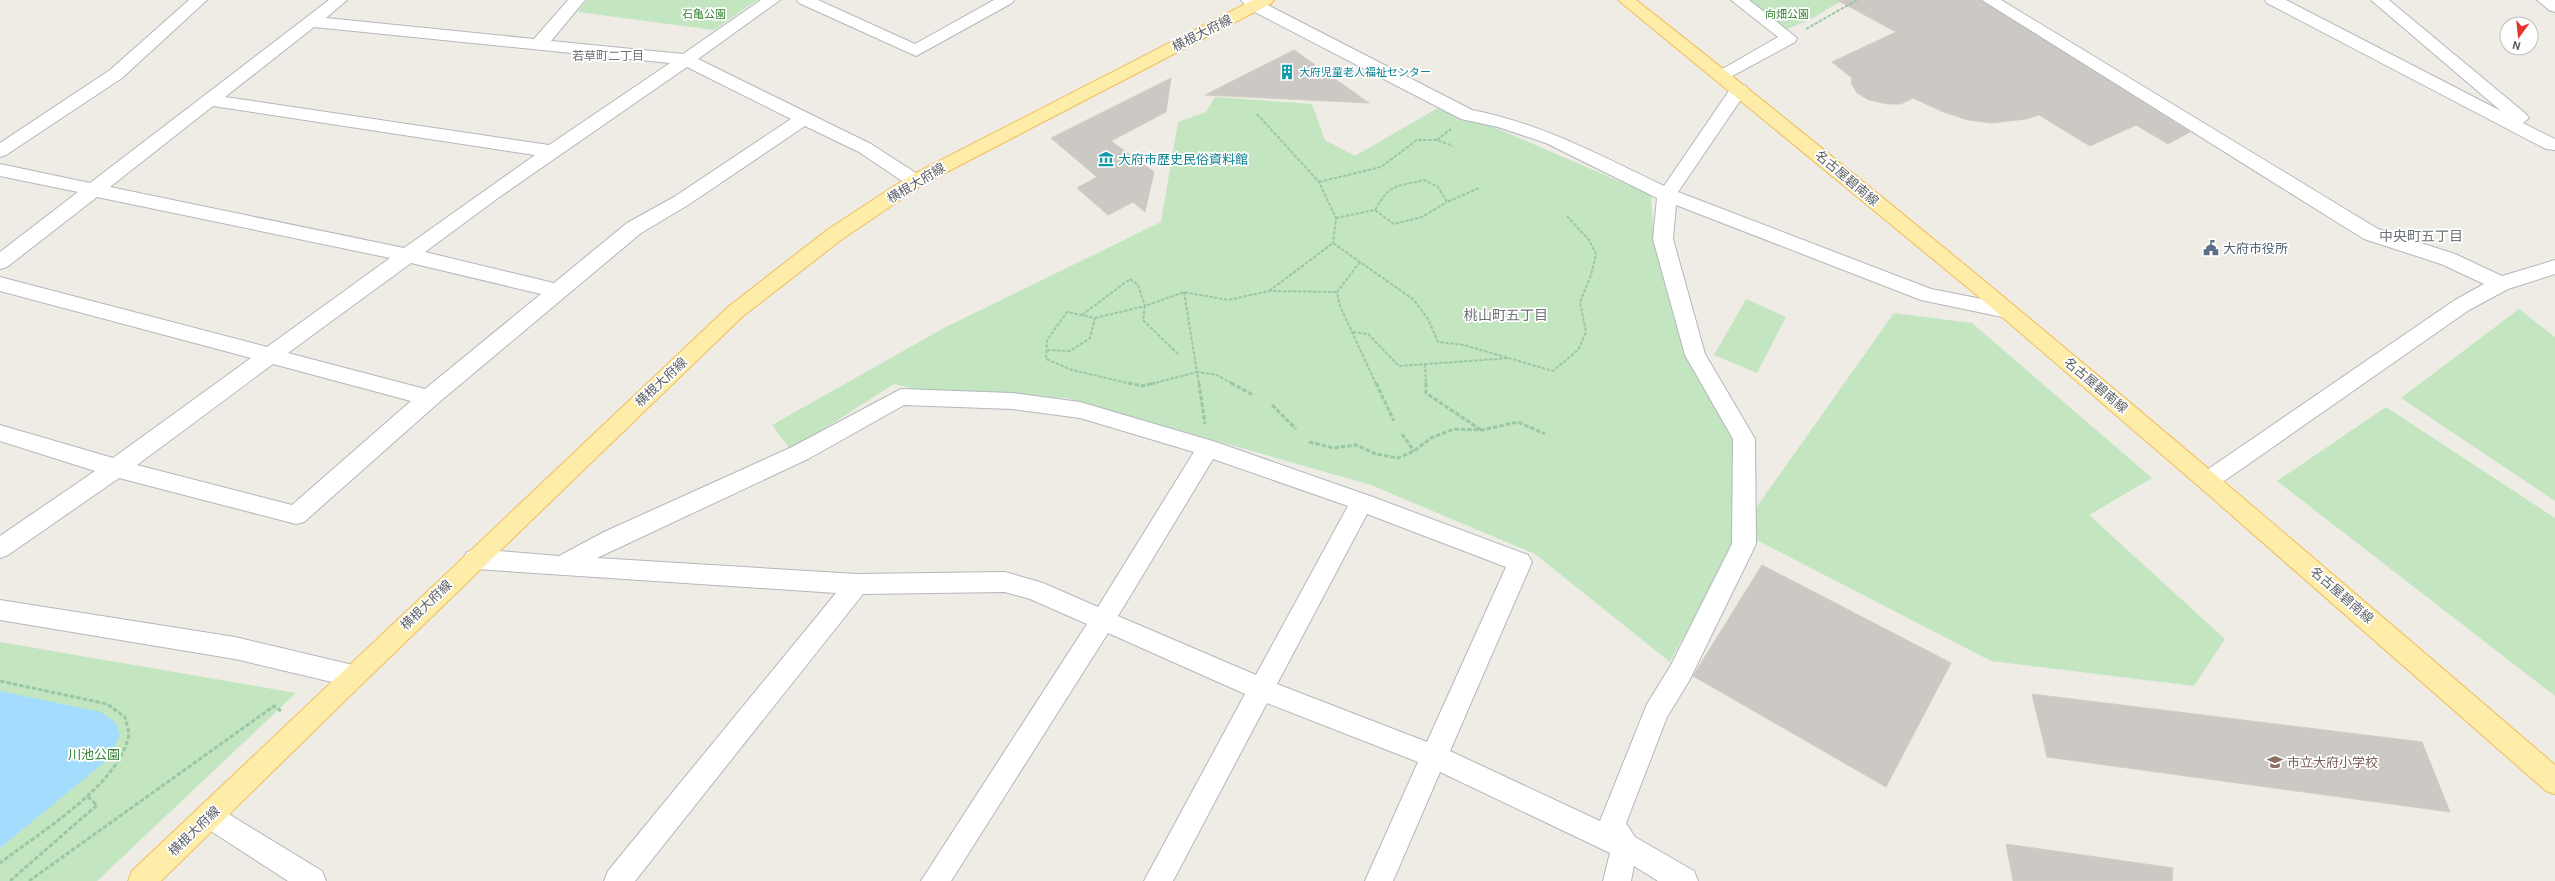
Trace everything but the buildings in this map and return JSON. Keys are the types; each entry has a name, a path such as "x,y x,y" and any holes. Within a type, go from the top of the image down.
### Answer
{"main road":[{"name":"名古屋碧南線","path":"1626,0 1731,82 2007,310 2209,480 2555,782"},
{"name":"横根大府線","path":"142,881 352,676 735,312 834,235 916,181 1257,2"}],"street":[{"path":"0,151 8,138 116,74 199,0"},
{"path":"0,262 339,0"},
{"path":"540,43 577,0"},
{"path":"0,548 116,468 490,194 553,152 684,59 772,0"},
{"path":"805,0 916,50 1006,0"},
{"path":"1617,881 1624,846 1612,825 1656,712 1680,673 1744,544 1744,439 1695,355 1663,239 1667,195 1731,82 1789,38 1739,0"},
{"path":"1990,0 2371,234 2448,260 2501,284"},
{"path":"2273,0 2554,146"},
{"path":"2379,0 2554,146"},
{"path":"2545,0 2555,7"},
{"path":"1257,2 1467,115 1502,122 1552,139 1667,195 1928,294 2007,310"},
{"path":"311,22 540,43 684,59 865,148 916,181"},
{"path":"208,100 553,152"},
{"path":"0,433 116,468 296,515 429,398 634,228 681,201 804,118"},
{"path":"0,170 408,255 558,292"},
{"path":"2209,480 2462,305 2501,284 2555,267"},
{"path":"0,284 429,398"},
{"path":"561,566 612,539 800,453 901,397 1012,401 1080,410 1206,438 1362,502 1520,562 1379,881"},
{"path":"935,881 1102,621 1206,438"},
{"path":"1158,881 1362,502"},
{"path":"475,559 561,566 857,584 1005,582 1035,590 1102,621 1262,690 1433,756 1624,846 1684,881"},
{"path":"618,881 857,584"},
{"path":"0,610 234,648 352,676"},
{"path":"209,815 312,881"}],"path":[{"path":"1789,38 1857,0"},
{"path":"1257,114 1319,182 1336,218 1333,243 1269,291"},
{"path":"1319,182 1381,167 1417,140 1437,140 1453,146"},
{"path":"1375,210 1385,192 1395,187 1424,180 1438,187 1447,202"},
{"path":"1336,218 1375,210 1394,224 1422,217 1447,202 1479,188"},
{"path":"1333,243 1414,300 1428,319 1438,342 1464,345 1553,370 1578,350 1586,332 1580,302 1591,275 1596,254 1590,240 1566,215"},
{"path":"1360,262 1337,292 1340,306 1394,421"},
{"path":"1081,315 1130,279 1138,285 1144,306 1143,320 1178,354"},
{"path":"1253,395 1217,375 1197,372 1142,386 1072,370 1046,359 1047,340 1067,312 1095,318 1144,306 1184,292 1228,300 1269,291 1337,292"},
{"path":"1184,292 1206,438"},
{"path":"1047,350 1070,351 1090,338 1095,318"},
{"path":"1352,332 1368,334 1399,366 1513,358"},
{"path":"1425,364 1426,393 1482,430"},
{"path":"1272,405 1296,429"},
{"path":"1309,442 1334,448 1356,445 1376,454 1398,458 1414,451 1431,438 1454,429 1482,430 1518,422 1545,434"},
{"path":"1402,434 1414,451"},
{"path":"0,680 107,704 125,717 129,736 121,760 108,778 0,863"},
{"path":"29,881 274,706 302,725"},
{"path":"10,881 97,805 87,796"}],"green space":[{"name":"石亀公園","path":"587,0 757,0 714,30 578,12"},
{"name":"向畑公園","path":"1745,0 1843,0 1811,19 1785,30"},
{"path":"1215,97 1312,104 1325,140 1355,156 1443,105 1651,195 1654,238 1736,438 1736,541 1670,662 1535,554 1371,485 1066,398 939,395 894,384 791,450 772,425 944,328 1161,222 1178,122 1206,112"},
{"path":"1746,299 1786,317 1757,373 1714,355"},
{"path":"2519,309 2555,337 2555,501 2401,398"},
{"path":"1894,313 1972,323 2152,478 2089,515 2225,639 2194,686 1991,661 1755,539 1748,519"},
{"path":"2386,407 2555,518 2555,696 2277,481"},
{"name":"川池公園","path":"0,642 296,693 97,881 0,881"}],"water":[{"path":"0,691 101,712 116,723 120,736 106,761 0,848"}],"place":[{"name":"大府児童老人福祉センター","path":"1287,72"},
{"name":"大府市歴史民俗資料館","path":"1106,159"},
{"name":"大府市役所","path":"2211,248"},
{"name":"市立大府小学校","path":"2275,762"}],"district":[{"name":"若草町二丁目","path":"608,56"},
{"name":"中央町五丁目","path":"2421,236"},
{"name":"桃山町五丁目","path":"1506,315"}]}
